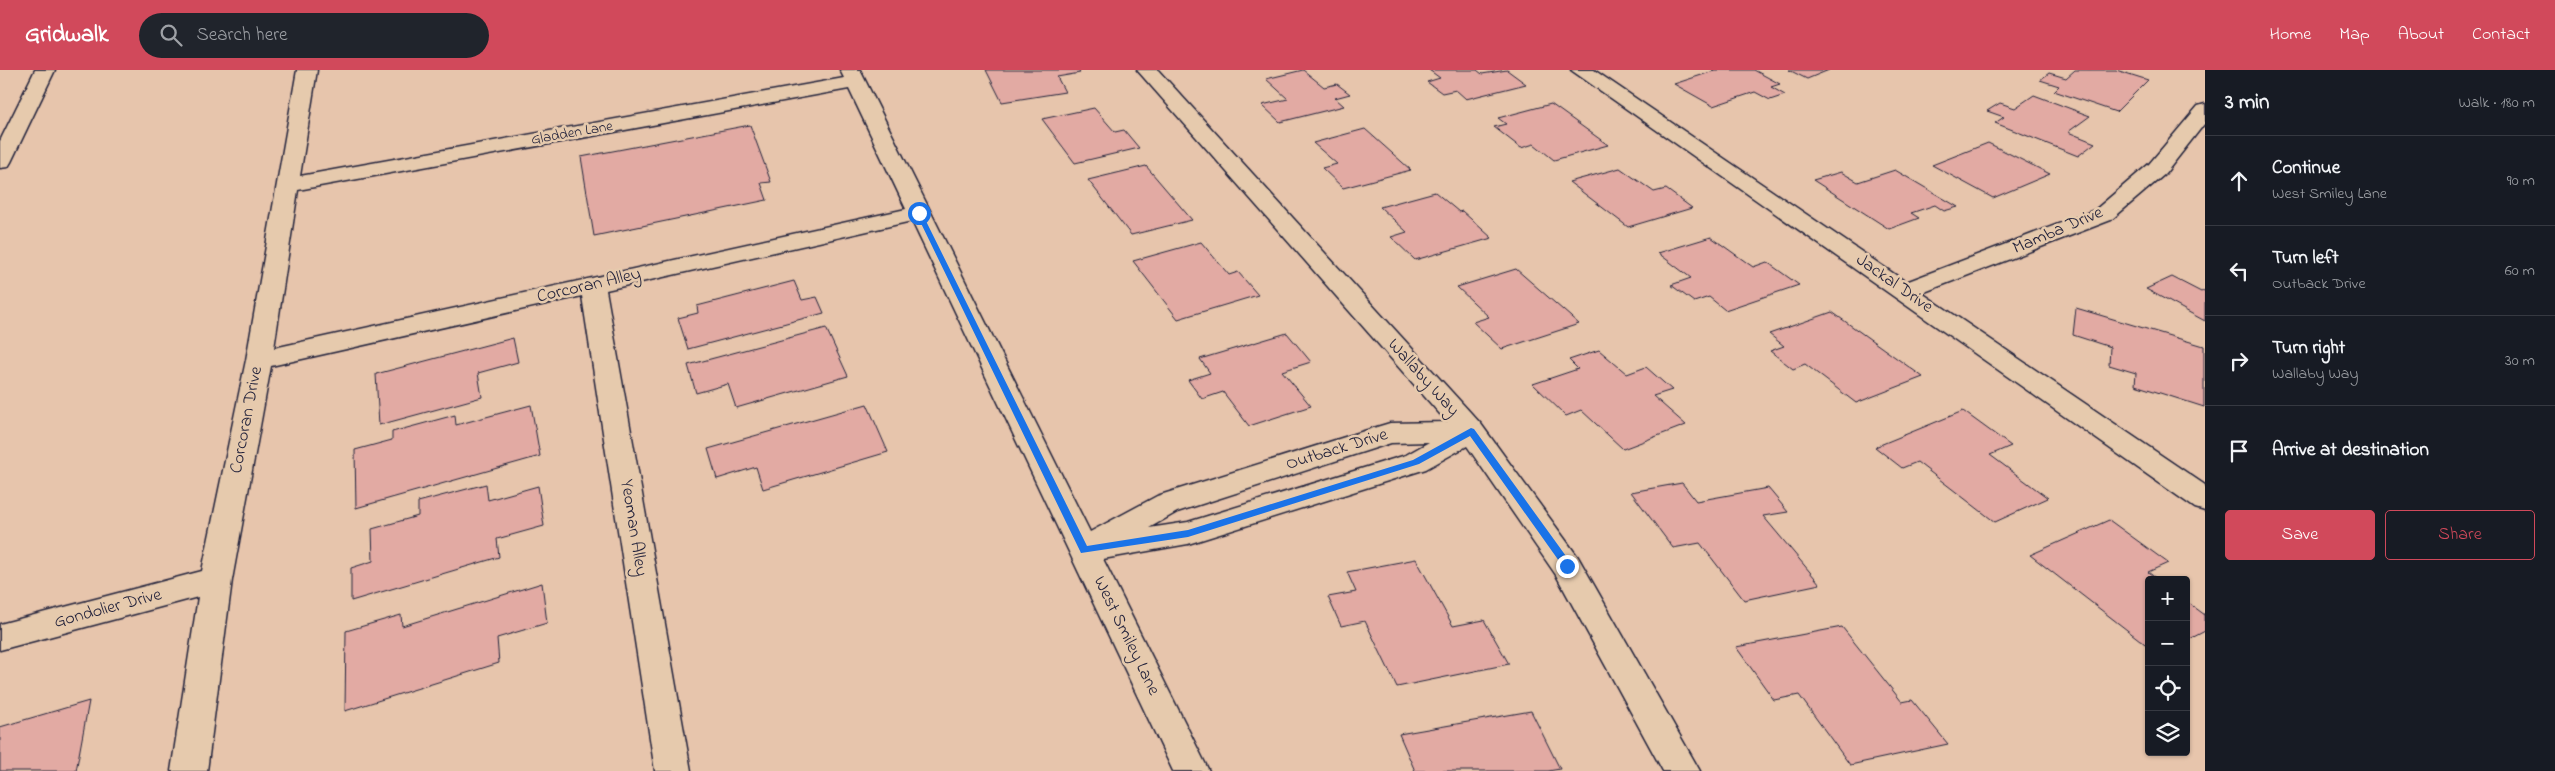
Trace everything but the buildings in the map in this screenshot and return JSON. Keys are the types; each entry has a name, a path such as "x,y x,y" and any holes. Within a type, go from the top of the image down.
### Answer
{"street":[{"path":"0,162 45,70"},
{"name":"Corcoran Drive","path":"189,771 216,580 259,360 307,70"},
{"name":"Wallaby Way","path":"1147,70 1471,431 1567,566 1682,771"},
{"name":"Jackal Drive","path":"1581,70 1905,291 2205,500"},
{"name":"Gladden Lane","path":"288,185 853,76"},
{"name":"West Smiley Lane","path":"853,76 1191,771"},
{"name":"Mamba Drive","path":"1905,291 2103,215 2157,169 2205,110"},
{"name":"Corcoran Alley","path":"259,360 919,213"},
{"name":"Yeoman Alley","path":"593,286 673,771"},
{"name":"Outback Drive","path":"1084,550 1188,533 1416,462 1471,431"},
{"name":"Gondolier Drive","path":"0,637 216,580"}],"route":[{"path":"919,213 1084,550 1188,533 1416,462 1471,431 1567,566"}]}
